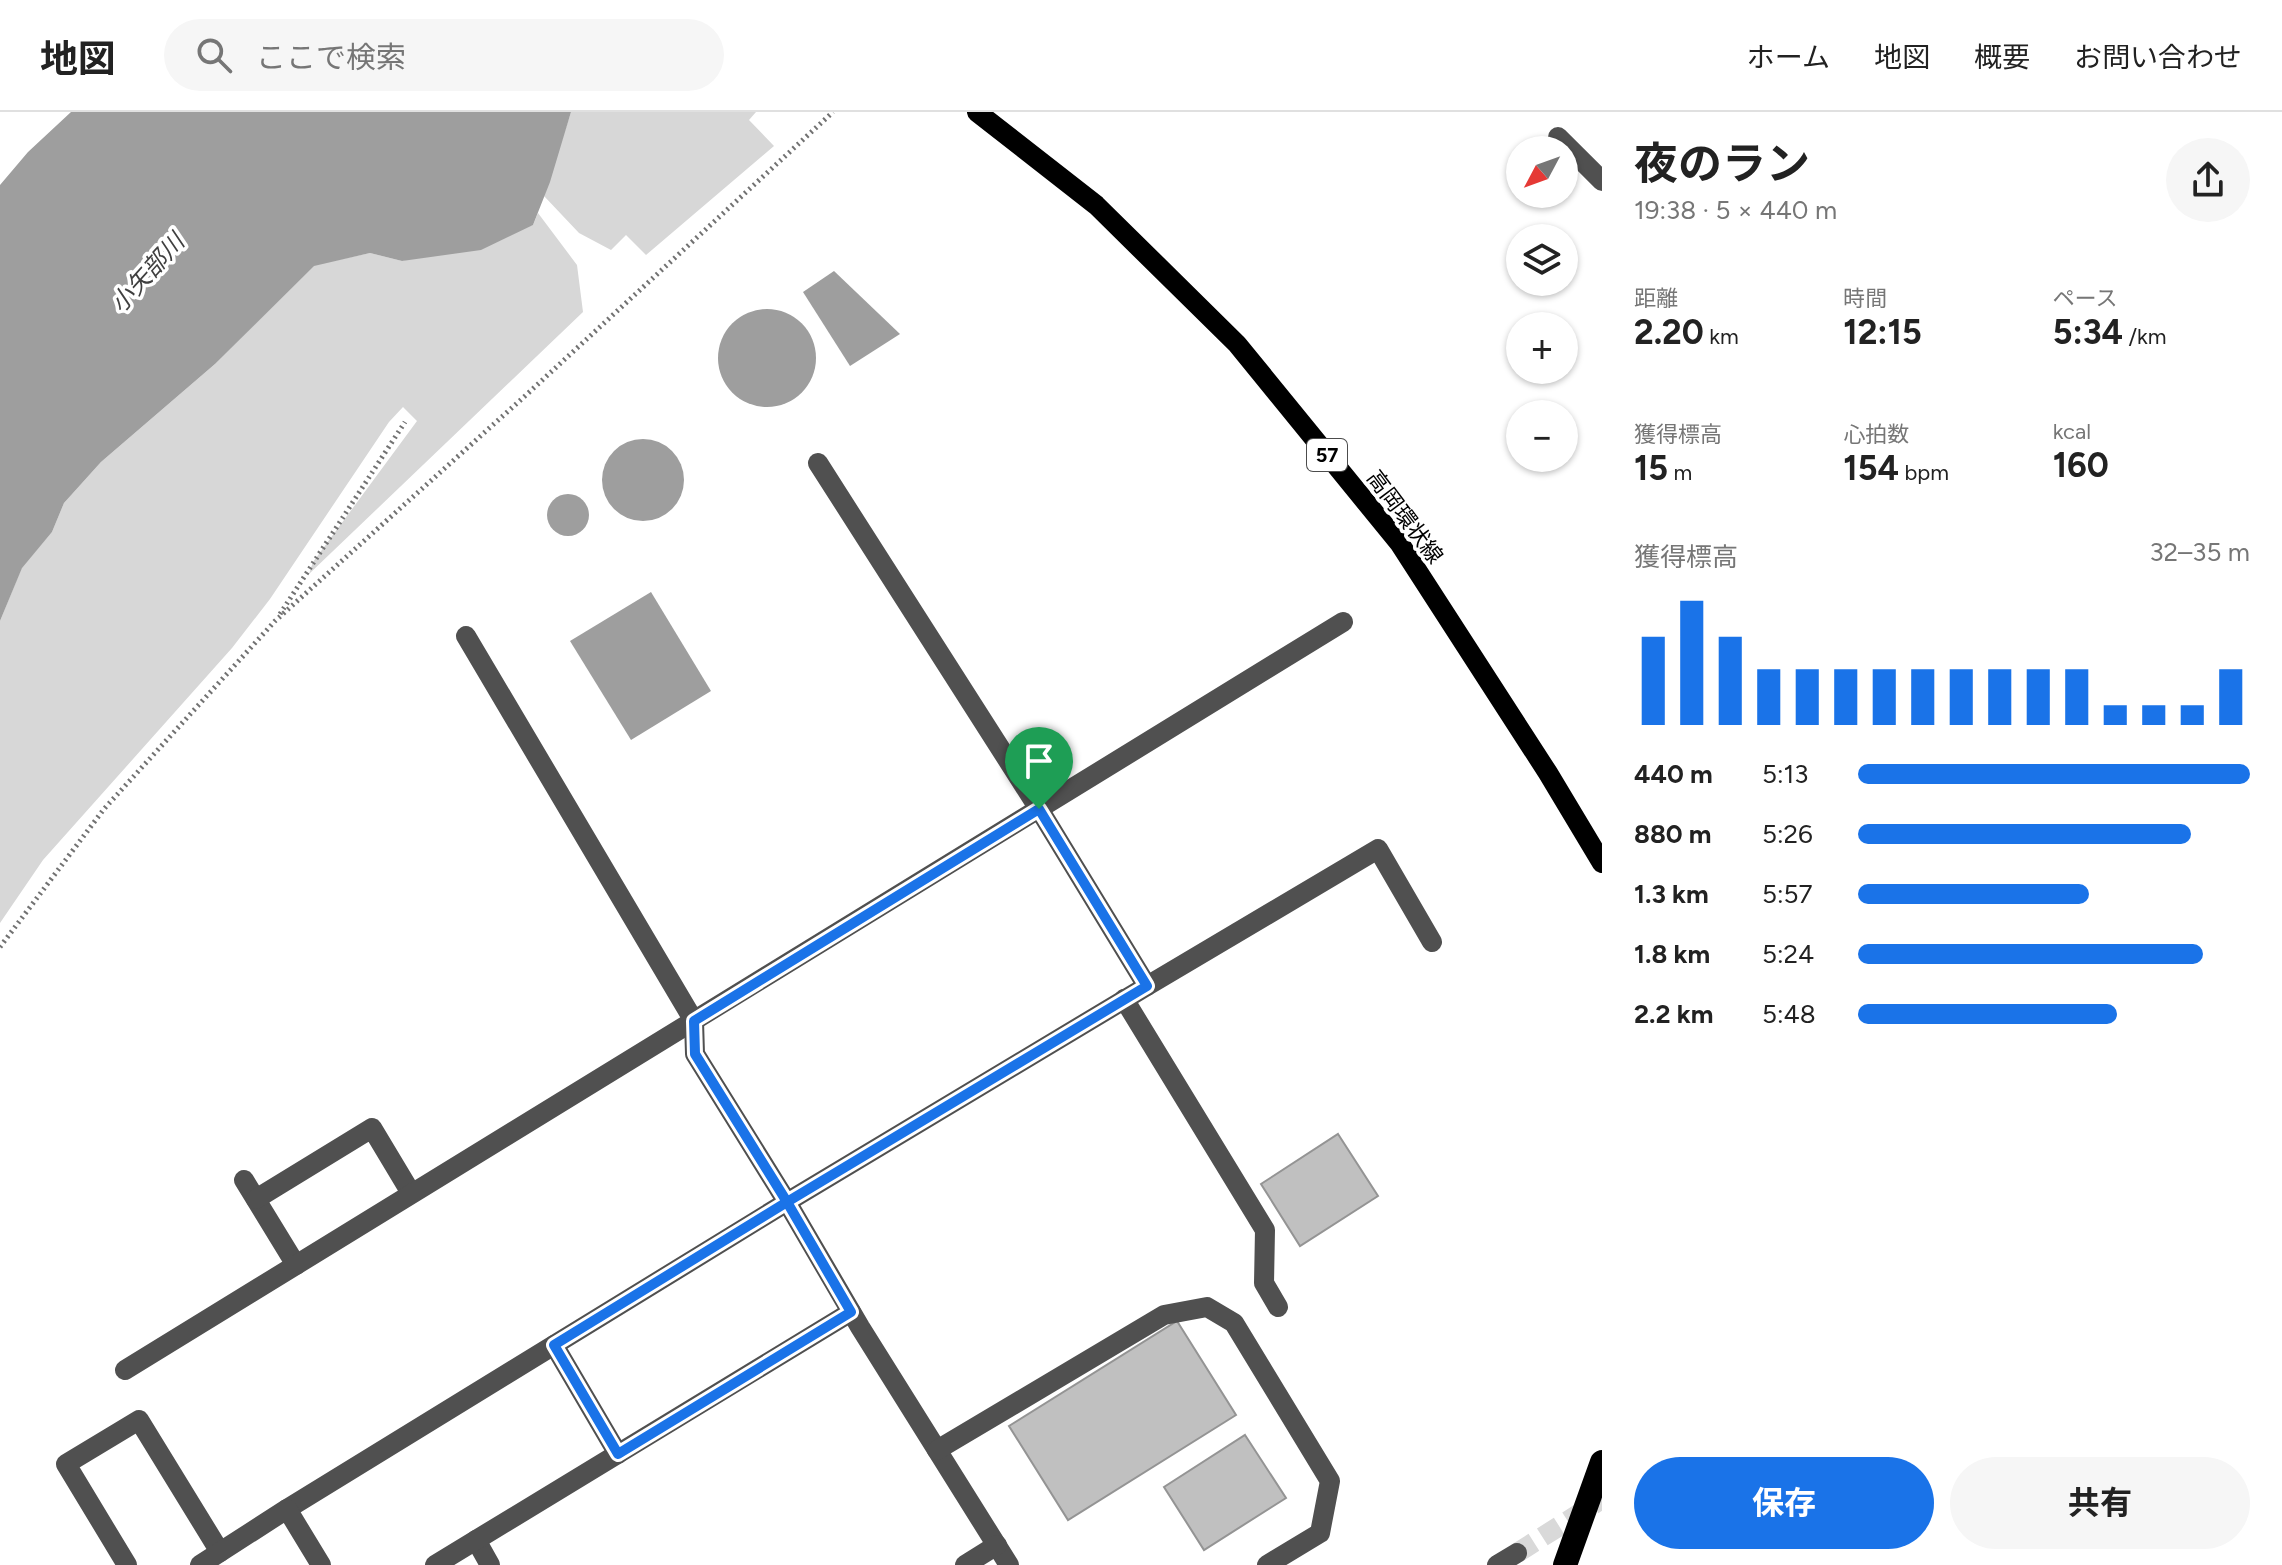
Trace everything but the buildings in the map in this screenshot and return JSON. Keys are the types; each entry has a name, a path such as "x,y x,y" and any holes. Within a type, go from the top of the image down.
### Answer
{"highway":[{"path":"1565,1565 1602,1462"}],"main road":[{"name":"高岡環状線","path":"977,112 1096,205 1237,344 1400,544 1548,773 1602,863"}],"street":[{"path":"1578,157 1602,181"},
{"path":"818,463 1039,809 1147,986"},
{"path":"125,1370 1343,622"},
{"path":"466,636 694,1021 695,1054 1009,1565"},
{"path":"200,1565 787,1202 1378,849 1432,942"},
{"path":"1124,999 1265,1230 1264,1283 1278,1307"},
{"path":"256,1199 372,1128 411,1193"},
{"path":"244,1180 296,1265"},
{"path":"937,1450 1164,1315 1207,1307 1242,1324 1326,1460 1330,1481 1320,1533 1267,1565"},
{"path":"435,1565 851,1312"},
{"path":"554,1345 618,1454"},
{"path":"127,1565 66,1464 139,1420 220,1552"},
{"path":"287,1509 321,1565"},
{"path":"476,1540 490,1565"},
{"path":"965,1565 997,1545"},
{"path":"1497,1565 1517,1553"}],"path":[{"path":"0,947 104,809 275,621 833,112"},
{"path":"275,621 405,422"}],"shaded area":[{"path":"571,112 756,112 749,120 774,146 646,255 626,235 611,250 579,233 544,196"},
{"path":"538,213 577,265 583,312 309,574 313,562 417,421 403,407 389,422 270,599 232,648 43,860 0,923 0,621 22,567 52,532 64,503 101,462 215,364 314,265 370,253 402,261 533,225"}],"water":[{"name":"小矢部川","path":"71,112 571,112 550,182 533,225 481,250 402,261 370,253 314,266 215,364 101,462 64,503 52,532 22,568 0,621 0,185 28,152"},
{"path":"834,271 900,334 850,366 803,292"},
{"path":"757,309 777,309 802,323 813,339 816,358 813,377 802,393 777,407 757,407 740,399 726,385 718,368 718,348 726,331 740,317"},
{"path":"643,439 659,442 672,451 681,464 684,480 681,496 672,509 659,518 643,521 627,518 614,509 605,496 602,480 605,464 614,451 627,442"},
{"path":"568,494 583,500 589,515 583,530 568,536 553,530 547,515 553,500"},
{"path":"651,592 711,691 631,740 570,641"}],"tunnel":[{"path":"1517,1553 1602,1499"}],"route":[{"path":"1039,809 694,1021 695,1054 787,1202 554,1345 618,1454 851,1312 787,1202 1147,986 1039,809"}]}
